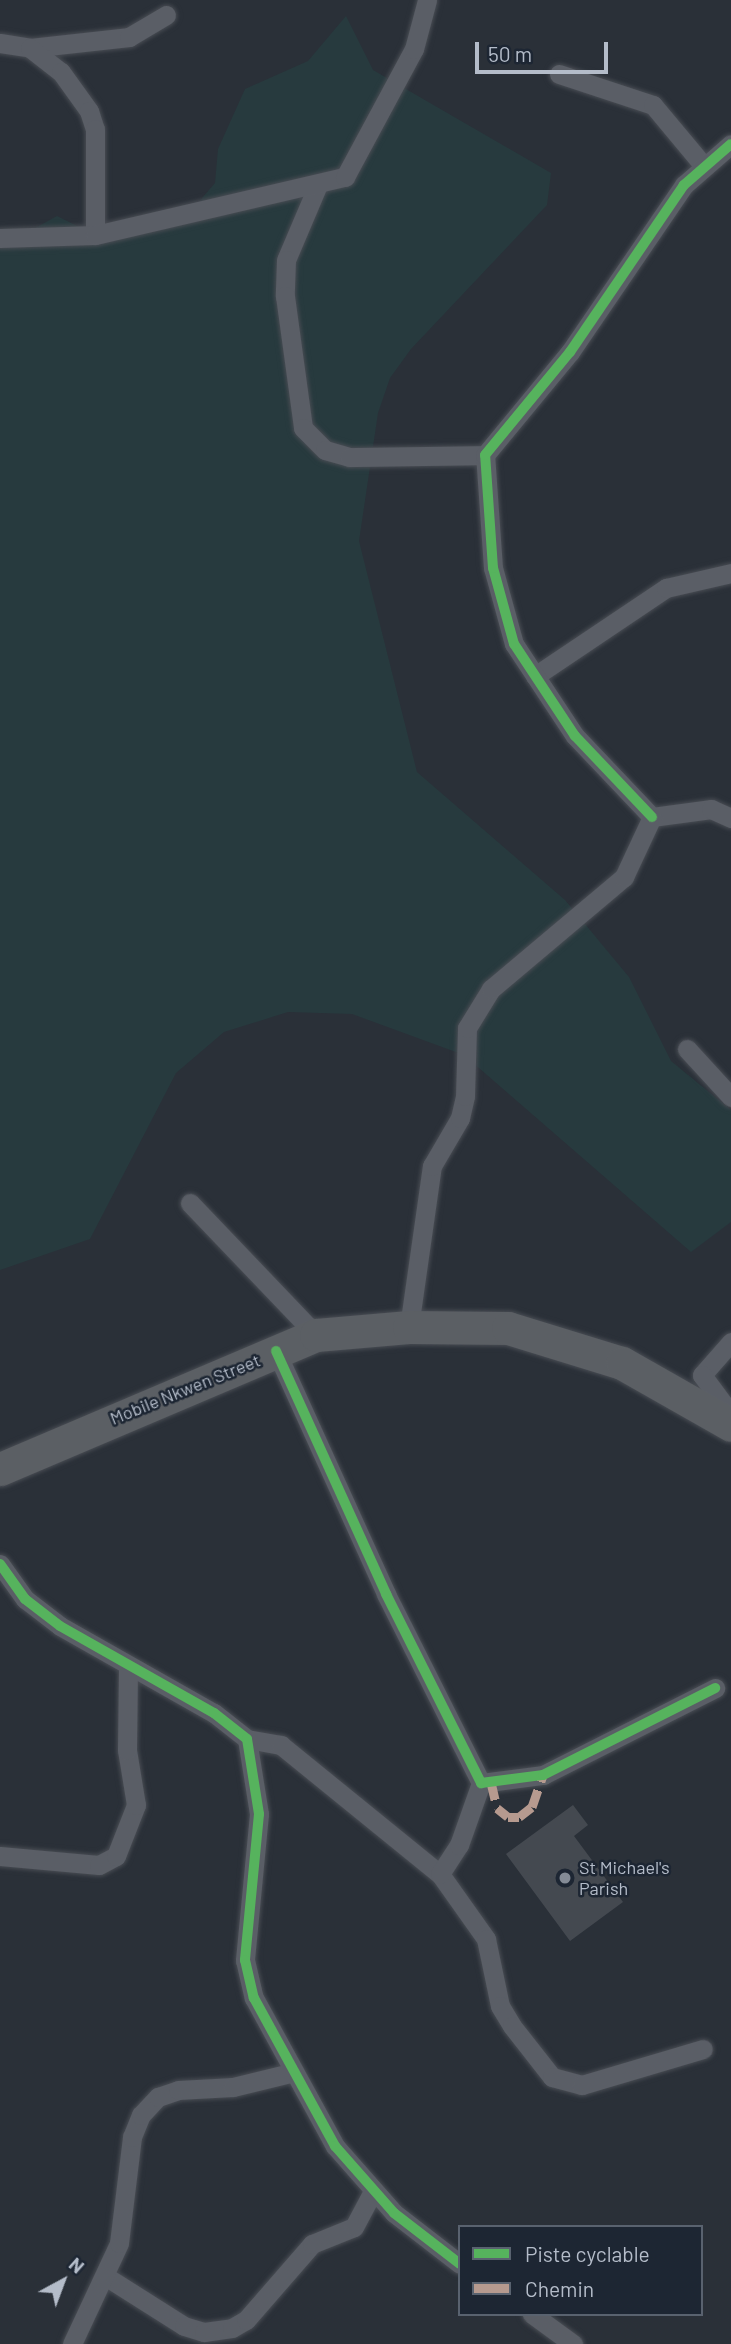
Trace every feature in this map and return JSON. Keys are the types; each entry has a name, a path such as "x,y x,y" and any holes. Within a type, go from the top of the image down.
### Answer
{"highway":[{"name":"Mobile Nkwen Street","path":"0,1469 316,1335 409,1327 508,1328 622,1363 731,1425"}],"street":[{"path":"0,238 95,235 259,194 317,187 345,177 355,165 414,48 427,0"},
{"path":"0,43 30,48 129,37 166,15"},
{"path":"30,48 61,72 89,111 95,129 95,235"},
{"path":"559,74 653,105 703,165"},
{"path":"652,817 575,736 514,644 493,568 485,456 570,352 703,165 731,144"},
{"path":"317,187 286,260 285,296 303,428 326,450 349,457 485,456"},
{"path":"535,676 666,588 731,573"},
{"path":"652,817 711,810 731,818"},
{"path":"409,1327 432,1166 460,1118 465,1096 467,1028 491,989 624,877 652,817"},
{"path":"687,1049 731,1097"},
{"path":"190,1203 316,1335"},
{"path":"731,1342 702,1375 731,1414"},
{"path":"276,1351 386,1594 481,1783 459,1845 440,1874"},
{"path":"0,1564 25,1599 128,1668 214,1713 247,1739 281,1745 440,1874 486,1939 500,2006 512,2026 552,2077 582,2085 703,2049"},
{"path":"0,1856 99,1865 116,1856 136,1805 127,1750 128,1668"},
{"path":"481,1783 543,1775 715,1688"},
{"path":"247,1739 259,1814 245,1960 254,1998 290,2073 335,2146 373,2192 458,2262"},
{"path":"72,2344 105,2276 125,2218 132,2137 141,2115 158,2096 178,2090 233,2087 290,2073"},
{"path":"105,2276 184,2326 204,2332 232,2328 246,2319 306,2249 354,2227 373,2192"},
{"path":"535,2316 573,2344"}],"green space":[{"path":"346,16 373,70 551,173 547,205 411,349 390,378 378,413 359,541 417,772 565,900 629,977 671,1061 731,1110 731,1222 691,1252 464,1055 352,1014 288,1012 224,1032 176,1073 90,1239 0,1270 0,237 28,232 57,216 95,235 191,211 215,183 218,149 245,89 308,61"}],"building":[{"name":"St Michael's Parish","path":"573,1805 588,1825 574,1836 623,1902 570,1941 506,1854"}],"marked path":[{"path":"491,1782 497,1808 508,1817 519,1817 532,1807 543,1775"}],"cycle path":[{"path":"652,817 575,736 514,644 493,568 485,455 570,352 684,185 731,144"},
{"path":"276,1351 386,1594 481,1783 543,1775 715,1688"},
{"path":"0,1564 25,1599 60,1626 214,1713 247,1739 259,1814 245,1960 254,1998 335,2146 394,2213 458,2262"}],"place":[{"name":"St Michael's Parish","path":"565,1878"}]}
